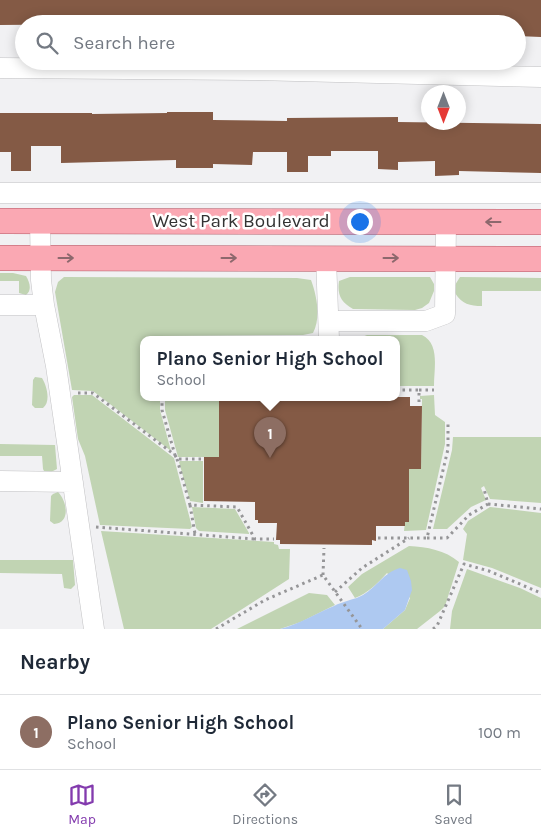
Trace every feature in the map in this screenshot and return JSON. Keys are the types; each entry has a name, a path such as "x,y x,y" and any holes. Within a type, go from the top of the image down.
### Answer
{"main road":[{"name":"West Park Boulevard","path":"0,221 541,222"},
{"name":"West Park Boulevard","path":"0,258 541,259"}],"street":[{"path":"0,68 15,68"},
{"path":"251,70 541,77"},
{"path":"0,193 541,193"},
{"path":"40,221 44,305 56,366 94,629"},
{"path":"326,258 329,330 426,321 445,314 446,222"},
{"path":"0,305 44,305"},
{"path":"0,481 73,482"}],"path":[{"path":"400,390 434,390"},
{"path":"419,390 419,404"},
{"path":"70,394 93,394 175,454"},
{"path":"162,401 162,410 190,505 195,534"},
{"path":"427,538 448,449 448,422"},
{"path":"177,459 202,459"},
{"path":"484,489 488,504"},
{"path":"378,538 447,538 469,515 488,504 541,509"},
{"path":"190,505 237,508 255,539"},
{"path":"94,527 274,539"},
{"path":"337,594 362,568 410,538"},
{"path":"324,548 323,576 362,629"},
{"path":"433,629 437,626 464,564 489,571 541,593"},
{"path":"216,629 265,600 323,576"}],"green space":[{"path":"0,273 26,276 30,286 28,293 26,295 19,293 19,281 0,281"},
{"path":"64,277 297,278 311,280 315,293 317,321 313,333 303,335 140,336 140,401 160,401 160,410 171,451 93,391 72,390 55,292 58,282"},
{"path":"350,277 430,277 434,284 434,291 429,303 415,310 353,309 345,304 339,294 339,281"},
{"path":"460,277 541,278 541,291 482,291 482,306 474,306 463,302 455,293 455,285"},
{"path":"422,335 428,339 434,350 435,357 434,386 400,386 400,336 364,336"},
{"path":"35,377 42,378 47,389 48,398 43,408 35,408 32,405 33,380"},
{"path":"74,395 92,395 174,458 192,527 190,529 100,525 85,456 78,439 72,397"},
{"path":"434,395 435,415 445,422 445,444 426,530 404,531 405,522 409,522 409,469 421,469 422,399 420,399 420,396"},
{"path":"165,401 219,401 219,457 178,457 165,410"},
{"path":"453,437 541,437 541,503 490,499 484,486 481,488 486,500 471,507 447,529 433,529 452,450"},
{"path":"0,444 55,445 57,469 51,472 44,471 42,456 0,456"},
{"path":"180,461 203,461 203,503 190,501"},
{"path":"58,492 64,501 66,511 63,520 54,524 50,521 51,496"},
{"path":"192,507 235,509 249,534 199,531 196,528"},
{"path":"490,507 541,513 541,588 492,568 463,560 467,534 463,529 468,521"},
{"path":"101,531 274,542 274,544 278,545 279,549 290,549 289,579 211,629 124,629"},
{"path":"409,546 436,550 459,562 445,606 440,611 417,629 383,629 405,610 410,598 387,573 368,591 355,598 348,587 362,574"},
{"path":"0,560 73,560 75,585 71,589 64,588 62,574 0,573"},
{"path":"467,569 520,588 541,598 541,629 450,629 452,611"},
{"path":"309,593 327,595 335,605 301,622 280,629 237,629"}],"water":[{"path":"400,568 407,570 412,590 405,610 383,629 280,629 300,622 337,604 363,595 389,573"}],"building":[{"path":"0,0 541,0 541,37 526,36 526,15 15,15 15,25 0,25"},
{"path":"213,112 213,120 287,121 287,118 398,117 398,122 421,122 421,130 466,130 466,123 541,124 541,173 459,171 459,175 435,176 435,161 398,162 398,170 378,169 378,151 331,151 331,156 308,156 308,172 287,172 287,152 253,152 252,165 213,164 213,168 176,168 176,160 61,163 61,146 31,146 31,171 11,171 11,152 0,152 0,113"},
{"path":"400,397 410,397 410,406 422,406 421,469 409,469 409,522 405,522 405,526 376,526 376,541 372,540 372,545 280,544 280,540 276,540 277,523 258,523 258,520 255,520 255,502 204,501 204,457 219,457 219,401 400,401"}],"place":[{"name":"Plano Senior High School","path":"270,458"}]}
